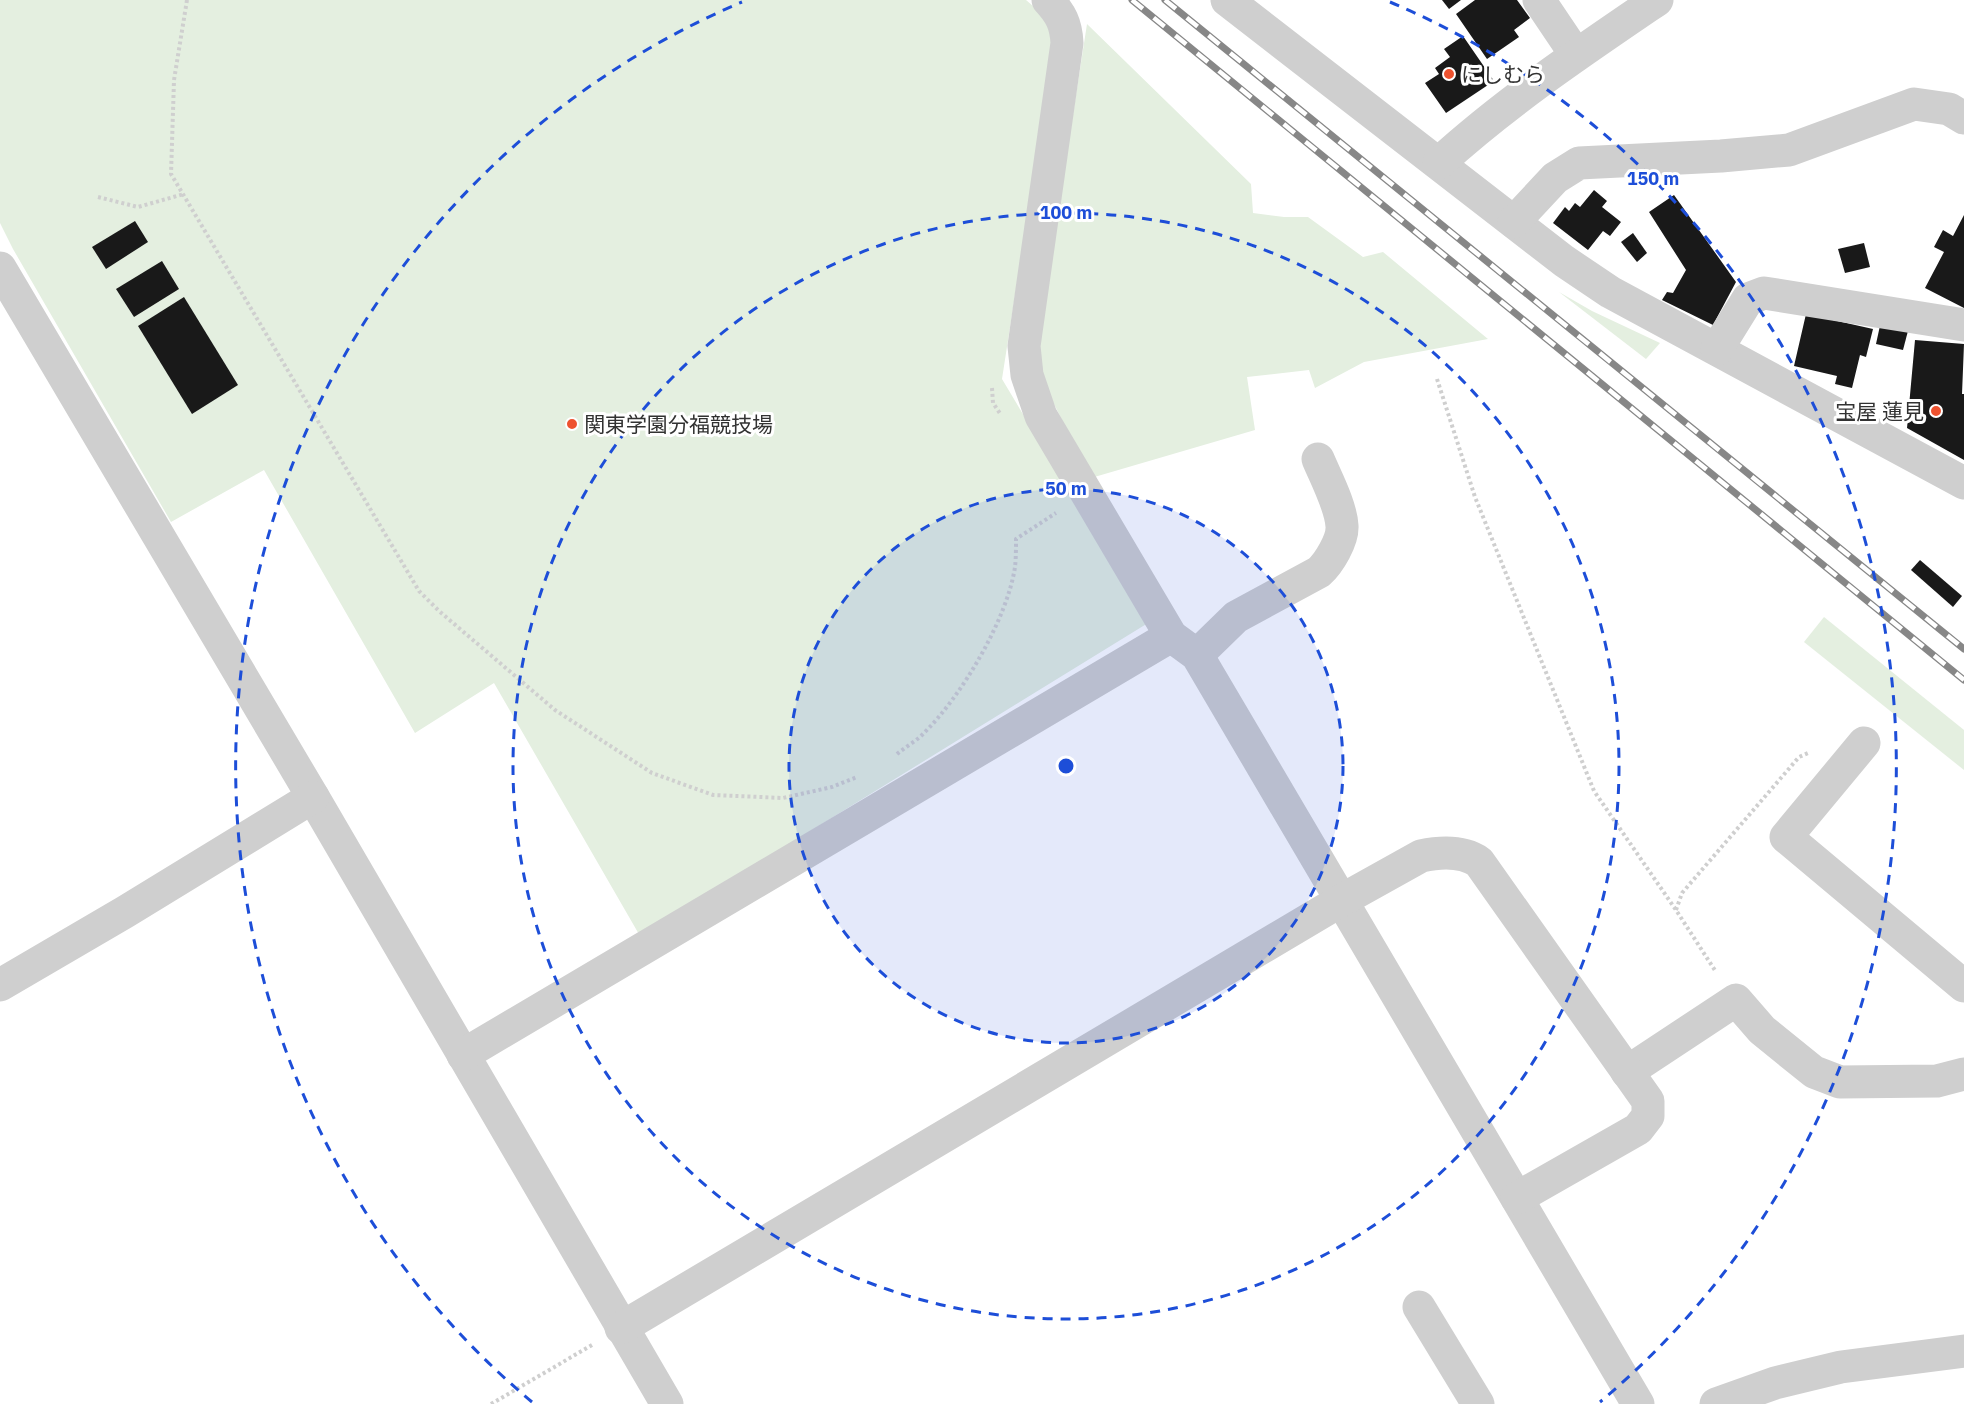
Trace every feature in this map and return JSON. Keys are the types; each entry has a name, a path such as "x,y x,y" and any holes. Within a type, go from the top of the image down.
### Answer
{"street":[{"path":"1048,0 1056,8 1066,27 1067,43 1024,346 1027,375 1041,416 1171,636 1197,655 1638,1404"},
{"path":"1227,0 1564,261 1610,292 1964,483"},
{"path":"1539,0 1576,55"},
{"path":"1439,163 1467,138 1576,55 1657,0"},
{"path":"1514,222 1555,178 1579,162 1721,156 1789,150 1914,104 1949,109 1964,118"},
{"path":"0,268 313,797 667,1404"},
{"path":"1717,349 1748,299 1764,293 1964,325"},
{"path":"1197,655 1236,617 1319,572 1329,562 1343,529 1341,516 1318,459"},
{"path":"463,1055 1171,636"},
{"path":"1864,742 1786,837 1964,986"},
{"path":"0,985 313,797"},
{"path":"621,1328 1342,900 1421,856 1436,853 1470,856 1479,862 1648,1101 1648,1116 1638,1129 1517,1198"},
{"path":"1627,1072 1736,1000 1762,1030 1814,1072 1840,1082 1937,1081 1964,1074"},
{"path":"1419,1307 1478,1404"},
{"path":"1716,1404 1775,1383 1841,1367 1964,1351"}],"path":[{"path":"187,0 174,80 171,174 419,591 448,619 555,710 652,772 712,795 783,798 832,787 861,776"},
{"path":"98,196 138,207 184,194"},
{"path":"1437,379 1475,496 1594,791 1676,910 1703,955 1736,1000"},
{"path":"992,384 993,403 1005,422"},
{"path":"896,754 922,736 947,707 987,644 1008,594 1015,567 1016,539 1059,512"},
{"path":"491,1404 621,1328"}],"green space":[{"name":"関東学園分福競技場","path":"0,0 1026,0 1047,18 1053,49 1002,379 1148,623 640,936 494,683 415,733 264,470 171,522 0,223"},
{"path":"1087,24 1251,184 1253,213 1308,217 1363,257 1383,252 1488,339 1364,362 1315,388 1309,370 1247,377 1255,430 1091,478 1042,380 1038,341"},
{"path":"1559,292 1592,311 1660,343 1646,359"},
{"path":"1824,617 1964,730 1964,770 1804,642"}],"building":[{"path":"1442,0 1461,0 1449,9"},
{"path":"1475,0 1517,0 1530,18 1514,30 1519,37 1487,59 1456,14"},
{"path":"1463,36 1494,81 1446,113 1425,83 1439,74 1435,68 1450,57 1444,49"},
{"path":"1594,190 1607,201 1602,207 1621,222 1610,236 1603,231 1588,250 1553,223 1565,207 1569,211 1575,203 1580,207"},
{"path":"1674,195 1736,282 1713,325 1662,300 1667,292 1673,293 1686,270 1649,212"},
{"path":"1964,215 1964,308 1925,288 1944,252 1934,247 1943,230 1953,236"},
{"path":"135,221 148,242 106,269 92,247"},
{"path":"1633,233 1647,253 1637,262 1621,242"},
{"path":"1864,243 1870,267 1845,273 1838,249"},
{"path":"162,261 179,289 134,317 116,289"},
{"path":"184,297 238,385 192,414 138,326"},
{"path":"1806,314 1873,329 1866,357 1860,355 1852,388 1835,384 1837,376 1794,366"},
{"path":"1881,321 1909,327 1903,350 1876,344"},
{"name":"宝屋 蓮見","path":"1915,340 1964,344 1962,394 1964,394 1964,460 1907,428"},
{"path":"1920,560 1962,596 1953,607 1911,570"}],"railway":[{"path":"1132,0 1964,680"},
{"path":"1165,0 1964,649"}],"place":[{"name":"にしむら","path":"1449,74"},
{"name":"宝屋 蓮見","path":"1936,411"},
{"name":"関東学園分福競技場","path":"572,424"}]}
